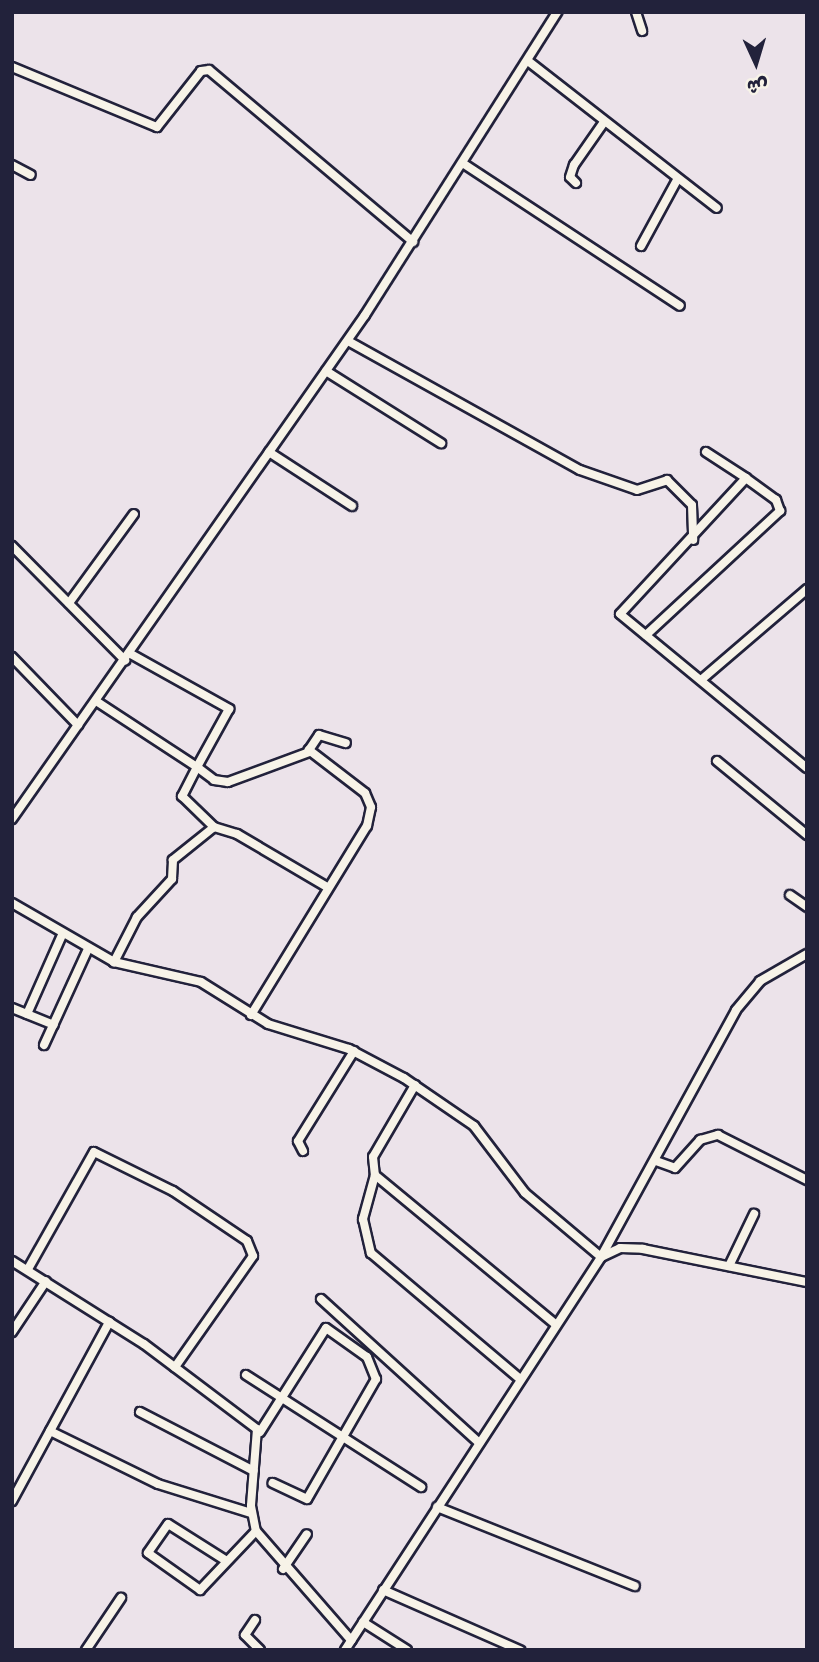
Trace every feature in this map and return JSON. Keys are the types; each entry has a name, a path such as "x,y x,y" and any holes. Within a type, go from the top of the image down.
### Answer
{"street":[{"path":"12,819 348,341 464,164 557,12"},
{"path":"636,12 642,31"},
{"path":"528,61 717,208"},
{"path":"12,67 157,127 201,71 209,70 413,242"},
{"path":"576,184 570,177 574,165 604,122"},
{"path":"12,164 31,175"},
{"path":"464,164 680,306"},
{"path":"641,246 678,178"},
{"path":"348,341 580,470 637,490 667,480 692,505 693,540"},
{"path":"326,371 441,443"},
{"path":"646,635 780,511 746,478 706,452"},
{"path":"269,453 352,506"},
{"path":"746,478 693,540 620,614 807,768"},
{"path":"69,603 134,514"},
{"path":"12,546 127,656 229,709 182,796 214,827 237,834 327,887"},
{"path":"701,680 807,589"},
{"path":"12,657 78,725"},
{"path":"96,701 197,767 228,782 309,752 319,735 346,743"},
{"path":"251,1015 327,887 361,838 371,807 365,793 309,752"},
{"path":"716,761 807,835"},
{"path":"114,962 137,917 172,878 173,860 214,827"},
{"path":"790,895 807,907"},
{"path":"12,903 62,935 114,962 201,982 251,1015 354,1051 415,1085 474,1126 525,1193 601,1257"},
{"path":"27,1014 62,935"},
{"path":"44,1045 88,949"},
{"path":"345,1650 601,1257 656,1161 736,1010 760,981 807,954"},
{"path":"12,1008 54,1024"},
{"path":"303,1151 298,1142 354,1051"},
{"path":"415,1085 373,1157 375,1175 363,1219 371,1252 520,1379"},
{"path":"656,1161 677,1167 700,1140 718,1135 807,1180"},
{"path":"28,1269 94,1152 173,1191 247,1241 253,1256 175,1367"},
{"path":"375,1175 555,1324"},
{"path":"730,1266 754,1214"},
{"path":"601,1257 630,1247 807,1282"},
{"path":"12,1261 175,1367 260,1432"},
{"path":"12,1332 46,1281"},
{"path":"321,1299 479,1443"},
{"path":"12,1501 109,1322"},
{"path":"272,1483 307,1499 376,1379 367,1357 330,1328 260,1432 251,1513 256,1531 284,1569 351,1640"},
{"path":"246,1375 421,1487"},
{"path":"139,1412 254,1471"},
{"path":"50,1431 158,1483 251,1513"},
{"path":"436,1507 635,1586"},
{"path":"225,1560 168,1524 148,1553 197,1590 256,1531"},
{"path":"284,1569 307,1534"},
{"path":"383,1590 520,1650"},
{"path":"86,1650 121,1598"},
{"path":"255,1620 245,1635 260,1650"},
{"path":"363,1622 407,1650"}]}
